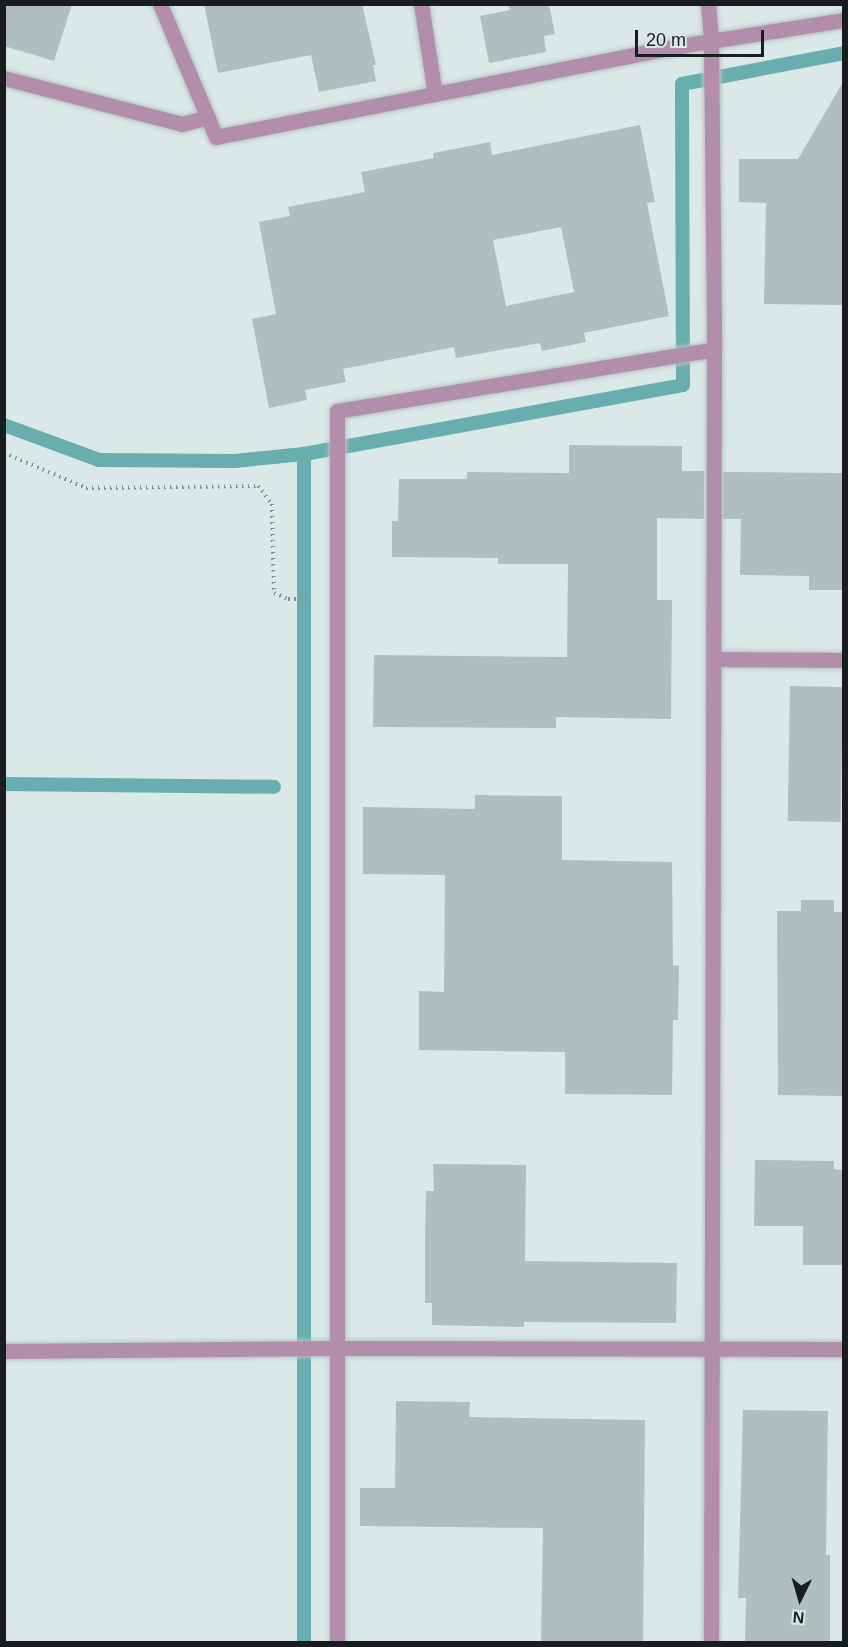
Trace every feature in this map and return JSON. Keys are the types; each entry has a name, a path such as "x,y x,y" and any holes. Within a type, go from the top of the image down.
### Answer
{"street":[{"path":"160,4 216,137 711,40 843,20"},
{"path":"421,4 435,94"},
{"path":"708,4 712,97 708,350 714,659 711,1642"},
{"path":"4,78 182,124 208,117"},
{"path":"337,1642 330,1348 337,411 708,350"},
{"path":"714,659 843,660"},
{"path":"4,1351 330,1348 843,1349"}],"path":[{"path":"4,453 86,488 258,486 272,504 274,593 288,599"}],"building":[{"path":"4,4 72,4 54,61 4,46"},
{"path":"204,4 362,4 376,65 373,65 376,81 319,92 311,55 218,73"},
{"path":"508,4 549,4 555,34 544,36 546,52 489,63 480,16 510,10"},
{"path":"843,82 843,305 764,304 766,203 739,202 739,159 798,159"},
{"path":"640,125 655,202 647,203 669,316 584,333 586,342 542,351 540,343 456,358 454,347 343,369 346,382 305,390 307,400 269,408 252,319 276,314 259,222 290,216 288,207 365,192 361,172 434,158 433,153 490,142 492,155","holes":["561,227 574,292 506,306 493,240"]},
{"path":"569,445 682,446 682,471 704,471 704,519 657,518 657,600 672,600 671,719 556,717 556,728 373,727 374,655 567,657 568,564 498,564 498,558 392,557 392,521 398,521 399,479 467,479 467,472 569,473"},
{"path":"723,472 843,473 843,590 809,590 809,576 740,575 741,519 723,519"},
{"path":"790,686 843,687 841,822 788,821"},
{"path":"475,795 562,796 562,860 672,862 673,965 679,966 678,1020 673,1020 672,1095 565,1094 565,1052 419,1050 419,991 444,992 445,875 363,874 363,807 475,809"},
{"path":"801,900 834,900 834,912 843,912 843,1096 778,1095 777,911 801,911"},
{"path":"755,1160 834,1161 834,1169 843,1170 843,1265 803,1265 803,1226 754,1226"},
{"path":"433,1164 526,1165 525,1261 677,1263 676,1323 524,1322 524,1327 432,1325 432,1303 425,1303 425,1237 426,1191 434,1191"},
{"path":"396,1401 470,1402 469,1417 645,1420 643,1642 541,1642 543,1528 360,1526 360,1488 395,1488"},
{"path":"743,1410 828,1411 826,1555 830,1555 830,1642 745,1642 746,1598 738,1598"}],"waterway":[{"path":"4,425 99,460 235,461 304,454 683,385 682,84 844,53"},
{"path":"304,454 304,1642"},
{"path":"4,784 274,787"}]}
